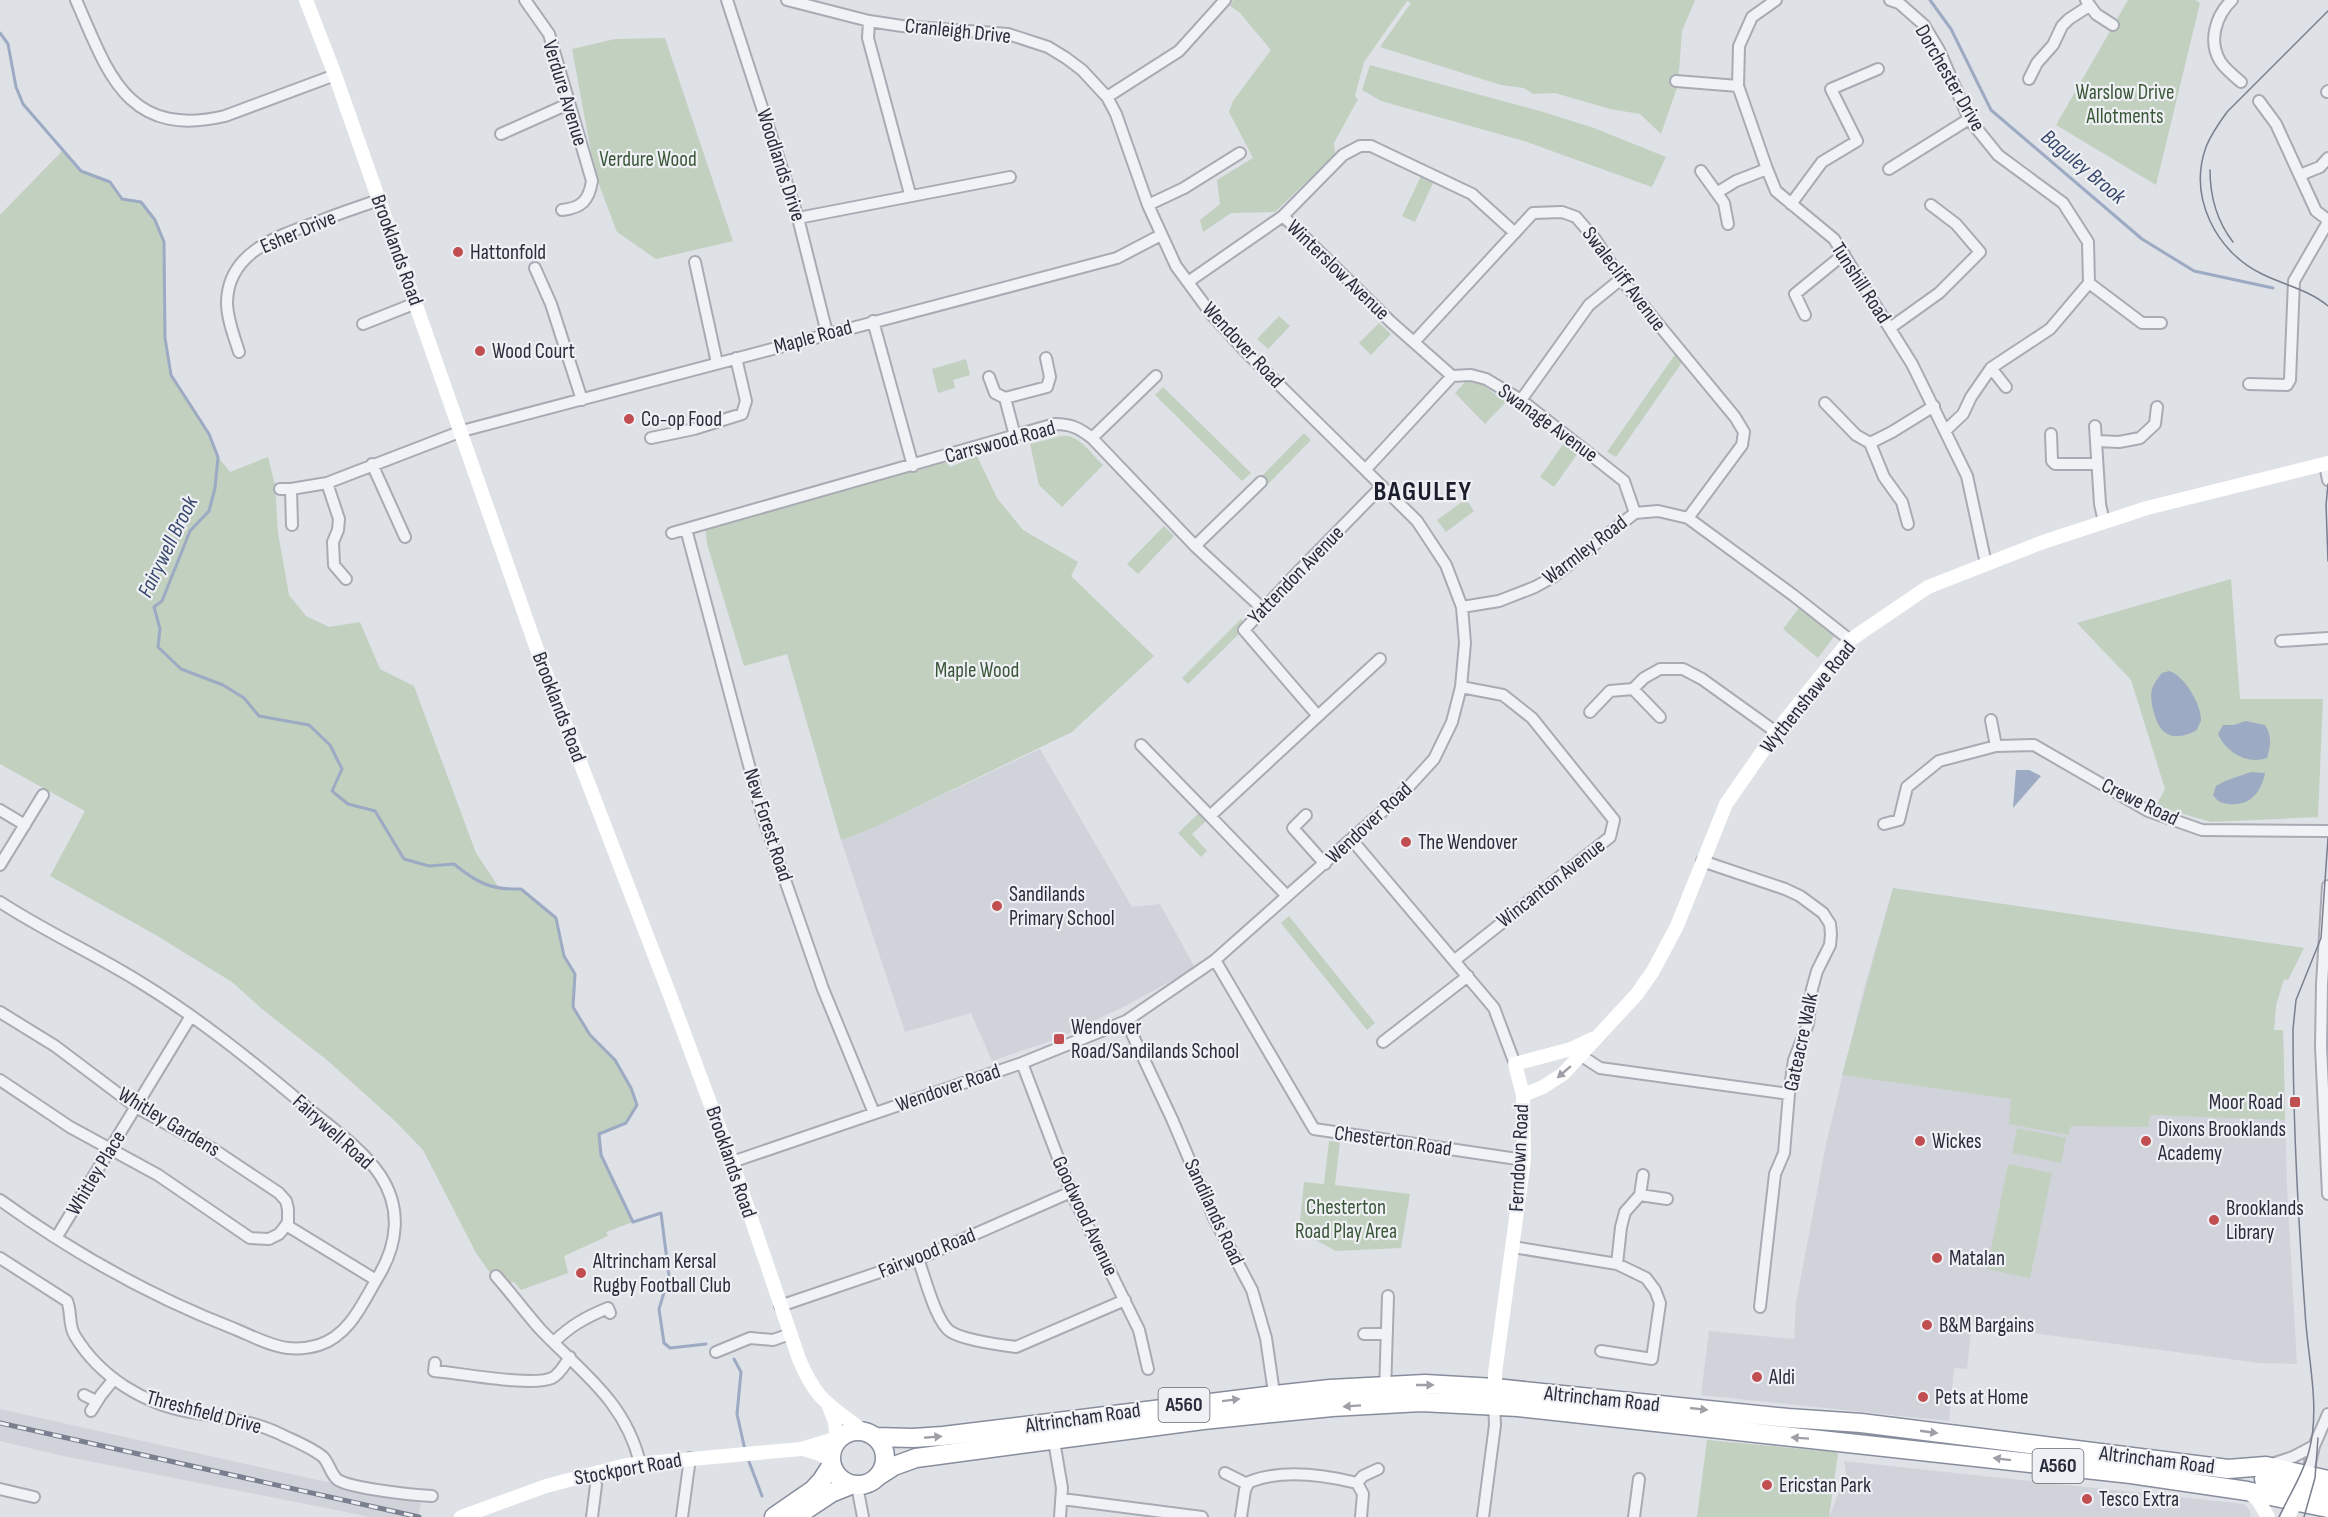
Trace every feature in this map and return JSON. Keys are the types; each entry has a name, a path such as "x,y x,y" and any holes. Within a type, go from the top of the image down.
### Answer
{"highway":[{"name":"Altrincham Road","path":"869,1434 913,1438 1053,1431 1276,1404 1385,1394 1425,1384 1572,1413 2131,1474 2247,1491 2298,1496 2323,1494"},
{"name":"Altrincham Road","path":"1494,1396 1861,1423 2228,1469 2266,1466 2298,1496 2323,1494"},
{"name":"Altrincham Road","path":"880,1474 916,1458 1053,1431"},
{"name":"A560","path":"837,1441 848,1433 869,1434"},
{"path":"869,1434 885,1452 885,1464 880,1474"},
{"path":"837,1441 831,1453 831,1463 840,1480 854,1485"},
{"path":"774,1517 813,1490 822,1480 831,1463"},
{"path":"2228,1469 2284,1482 2298,1496"},
{"name":"A560","path":"795,1517 831,1493 854,1485 873,1482 880,1474"}],"main road":[{"name":"Brooklands Road","path":"306,0 462,431 540,658 732,1162 780,1306 809,1383 829,1407 869,1434"},
{"name":"Wythenshawe Road","path":"1523,1095 1543,1088 1563,1074 1576,1053 1597,1036 1637,994 1653,971 1677,926 1726,804 1776,732 1850,640 1928,587 1986,564 2147,508 2327,464"},
{"path":"1515,1064 1576,1053"},
{"name":"Ferndown Road","path":"1494,1396 1524,1160 1523,1095 1515,1064"},
{"name":"Brooklands Road","path":"829,1407 835,1422 837,1441"},
{"name":"Stockport Road","path":"801,1449 831,1440 837,1441"},
{"name":"Stockport Road","path":"461,1517 583,1476 640,1463 801,1449 811,1450 831,1463"},
{"path":"2247,1491 2258,1500 2268,1517"}],"street":[{"path":"76,0 103,61 117,85 140,106 162,117 186,121 216,118 335,75"},
{"name":"Verdure Avenue","path":"525,0 549,34 592,181 590,196 583,203 569,210 562,210"},
{"name":"Woodlands Drive","path":"727,0 798,218 827,333"},
{"name":"Cranleigh Drive","path":"787,0 869,21 902,26 1008,34 1029,39 1066,58 1082,70 1107,97 1122,129 1148,205 1161,235"},
{"name":"Tunshill Road","path":"1776,0 1752,17 1739,46 1738,86 1767,170 1776,191 1834,239 1890,328 1934,406 1967,476 1986,564"},
{"name":"Dorchester Drive","path":"1890,0 1899,3 1924,25 1939,50 1968,120 1998,155 2062,203 2088,242 2089,284"},
{"path":"2232,0 2217,20 2214,40 2220,61 2241,82"},
{"path":"1107,97 1179,51 1218,2"},
{"path":"2029,79 2037,63 2053,45 2062,26 2087,3 2113,25"},
{"path":"869,21 868,38 910,194"},
{"path":"1791,204 1822,162 1857,141 1831,89 1878,69"},
{"path":"1676,81 1738,86"},
{"path":"2249,384 2287,385 2290,380 2294,281 2328,221 2316,211 2276,124 2259,101"},
{"path":"501,134 568,104"},
{"path":"1889,169 1968,120"},
{"path":"1283,216 1343,155 1360,146 1371,147 1472,194 1515,233"},
{"path":"1148,205 1184,188 1240,153"},
{"path":"2300,175 2320,167 2328,158"},
{"path":"1718,192 1736,181 1767,170"},
{"path":"1701,171 1709,185 1718,192 1728,213 1728,224"},
{"path":"798,218 910,194 1010,177"},
{"name":"Esher Drive","path":"239,352 228,313 227,296 237,270 248,256 265,242 379,200"},
{"path":"1890,328 1940,293 1980,252 1956,224 1931,205"},
{"name":"Swalecliff Avenue","path":"1414,342 1533,213 1562,212 1576,217 1595,239 1621,279 1735,417 1744,432 1742,445 1688,518"},
{"name":"Winterslow Avenue","path":"1188,282 1283,216 1452,376"},
{"name":"Wendover Road","path":"732,1162 1022,1063 1126,1021 1215,960 1352,840 1401,795 1434,759 1452,722 1461,687 1466,643 1462,607 1446,565 1432,541 1417,521 1248,354 1212,315 1176,266 1161,235"},
{"name":"Maple Road","path":"292,525 286,489 327,483 462,431 1116,258 1161,235"},
{"path":"1806,315 1795,294 1844,254"},
{"path":"695,262 717,363"},
{"path":"535,268 551,304 582,400"},
{"path":"1521,400 1589,305 1621,279"},
{"path":"1946,430 1963,414 1971,397 1991,368 2050,329 2089,284 2142,323 2161,323"},
{"path":"363,324 416,303"},
{"path":"873,321 913,466"},
{"path":"651,438 694,429 742,414 746,400 736,358"},
{"path":"989,377 995,393 1005,398 1047,387 1050,377 1046,358"},
{"path":"1991,368 2006,387"},
{"name":"Swanage Avenue","path":"1452,376 1471,375 1486,379 1521,400 1624,481 1635,513"},
{"path":"1092,438 1155,376"},
{"path":"1366,469 1452,376"},
{"path":"1005,398 1015,436"},
{"path":"1825,404 1856,435 1870,443 1884,477 1902,502 1908,524"},
{"path":"1870,443 1934,406"},
{"path":"2097,441 2120,442 2140,438 2155,424 2157,407"},
{"name":"Carrswood Road","path":"672,533 1055,424 1068,424 1092,438 1196,546 1263,609"},
{"path":"2095,426 2100,504 2104,522"},
{"path":"2051,434 2052,461 2055,464 2097,464"},
{"path":"372,464 405,537"},
{"path":"2327,464 2328,480"},
{"path":"1196,546 1261,482"},
{"path":"327,483 339,519 338,530 333,542 334,565 346,579"},
{"name":"Yattendon Avenue","path":"1318,716 1244,630 1382,486"},
{"name":"Warmley Road","path":"1462,607 1499,601 1544,582 1635,513 1658,511 1688,518 1784,588 1850,640"},
{"name":"New Forest Road","path":"686,529 762,814 824,989 874,1113"},
{"path":"2281,641 2328,638"},
{"path":"1210,816 1380,659"},
{"path":"1590,712 1610,692 1633,689 1644,678 1660,669 1683,669 1702,679 1776,732"},
{"name":"Wincanton Avenue","path":"1455,960 1610,837 1614,820 1532,718 1503,695 1461,687"},
{"path":"1633,689 1660,717"},
{"path":"1990,720 1996,746"},
{"path":"1141,744 1287,896"},
{"name":"Crewe Road","path":"1884,824 1899,820 1907,787 1939,761 1996,746 2034,745 2148,811 2202,830 2328,831"},
{"path":"0,865 42,795"},
{"path":"0,810 25,825"},
{"path":"1306,815 1293,828 1325,864"},
{"name":"Ferndown Road","path":"1352,840 1494,1008 1515,1064"},
{"name":"Gateacre Walk","path":"1702,861 1793,892 1812,903 1823,913 1830,924 1830,945 1817,971 1812,989 1808,1024 1794,1060 1784,1153 1775,1174 1760,1307"},
{"path":"2328,886 2327,938 2322,984 2328,1194"},
{"name":"Fairywell Road","path":"0,902 135,979 191,1016 312,1112 379,1173 392,1199 395,1226 391,1250 351,1321 338,1334 314,1346 287,1348 228,1327 127,1279 56,1238 0,1200"},
{"name":"Chesterton Road","path":"1215,960 1314,1129 1524,1160"},
{"path":"1383,1042 1468,976"},
{"name":"Whitley Gardens","path":"0,1012 69,1056 136,1107 213,1149 279,1193 288,1206 286,1225"},
{"name":"Whitley Place","path":"56,1238 191,1016"},
{"name":"Sandilands Road","path":"1126,1021 1172,1119 1215,1220 1252,1290 1266,1338 1276,1404"},
{"path":"1576,1053 1600,1068 1789,1094"},
{"name":"Goodwood Avenue","path":"1022,1063 1071,1192 1138,1330 1148,1369"},
{"path":"0,1080 61,1121 158,1175 250,1238 262,1240 272,1238 279,1234 286,1225 376,1280"},
{"path":"1617,1264 1625,1212 1640,1195 1643,1175"},
{"name":"Fairwood Road","path":"780,1306 918,1259 1071,1192"},
{"path":"1640,1195 1667,1199"},
{"path":"1513,1247 1617,1264 1646,1278 1655,1290 1660,1303 1652,1359 1601,1351"},
{"name":"Threshfield Drive","path":"0,1258 67,1301 74,1335 95,1361 114,1379 134,1393 163,1406 245,1422 277,1433 323,1457 340,1481 395,1493 426,1492"},
{"path":"918,1259 940,1318 951,1332 990,1343 1016,1347 1125,1300"},
{"path":"496,1276 609,1400 626,1422 635,1442 640,1463"},
{"path":"1385,1394 1388,1296"},
{"path":"554,1342 570,1327 583,1319 608,1308 610,1313"},
{"path":"716,1352 750,1338 773,1340 790,1334"},
{"path":"1364,1334 1387,1334"},
{"path":"435,1363 434,1371 544,1380 557,1374 570,1357"},
{"path":"84,1395 94,1406 114,1379"},
{"path":"1483,1517 1495,1425 1494,1396"},
{"path":"2298,1496 2314,1446 2328,1414"},
{"path":"1053,1431 1062,1498 1060,1517"},
{"path":"2266,1466 2293,1457 2314,1446"},
{"path":"682,1517 690,1458"},
{"path":"1357,1483 1363,1476 1377,1469"},
{"path":"1225,1473 1247,1484 1260,1479 1296,1475 1357,1483"},
{"path":"1634,1517 1639,1479"},
{"path":"1357,1483 1363,1494 1360,1517"},
{"path":"1241,1517 1247,1484"},
{"path":"592,1517 596,1485"},
{"path":"854,1485 863,1517"},
{"path":"0,1489 34,1497"},
{"path":"1062,1498 1202,1517"}],"shaded area":[{"name":"Sandilands Primary School","path":"1040,749 1132,907 1160,904 1195,968 1059,1038 992,1061 971,1013 905,1032 841,840 873,828"},
{"name":"Dixons Brooklands Academy","path":"1893,888 2304,948 2288,980 2284,979 2276,1005 2274,1030 2283,1030 2287,1186 2297,1364 2259,1363 1972,1325 1967,1369 1954,1368 1949,1421 1701,1395 1709,1331 1794,1339 1796,1303 1826,1144 1863,992"},
{"path":"0,1409 421,1503 418,1517 371,1517 63,1456 0,1441"},
{"path":"1844,1461 2244,1504 2250,1511 2250,1517 1829,1517 1846,1474"}],"green space":[{"path":"1233,0 1695,0 1682,31 1678,85 1661,134 1640,114 1610,109 1555,93 1533,94 1524,88 1501,85 1380,47 1411,3 1407,1 1364,62 1355,96 1358,99 1334,143 1335,154 1275,212 1231,213 1203,232 1200,220 1220,204 1217,180 1253,158 1229,112 1233,101 1271,50 1240,13 1230,6"},
{"name":"Warslow Drive Allotments","path":"2128,0 2195,0 2200,3 2156,185 2056,125"},
{"name":"Verdure Wood","path":"665,38 733,241 656,259 617,232 595,174 572,49 615,39"},
{"path":"1370,65 1540,111 1594,128 1666,157 1652,187 1524,141 1381,101 1362,90"},
{"path":"63,150 81,171 110,182 122,199 141,202 155,220 164,242 165,338 171,375 209,434 218,457 230,472 268,457 275,485 278,533 289,595 306,616 329,627 360,622 380,669 414,686 476,853 500,889 521,889 556,918 564,956 575,974 573,1007 590,1035 615,1060 631,1088 637,1105 626,1123 599,1134 601,1155 633,1222 606,1232 608,1236 564,1256 568,1273 521,1290 514,1282 498,1284 476,1253 423,1150 396,1122 327,1060 262,1009 232,982 154,934 50,876 85,811 0,764 0,215"},
{"path":"1421,176 1434,181 1415,222 1402,216"},
{"path":"1279,316 1290,326 1268,349 1257,339"},
{"path":"1379,323 1391,334 1371,355 1359,343"},
{"path":"1676,353 1683,361 1616,457 1607,452"},
{"path":"966,359 970,375 953,380 955,388 938,393 932,369"},
{"path":"1469,378 1473,378 1506,402 1485,424 1455,393"},
{"path":"1163,387 1251,473 1242,481 1155,395"},
{"path":"1304,433 1311,440 1268,484 1261,477"},
{"path":"1062,436 1079,441 1103,465 1062,507 1039,485 1030,444"},
{"path":"1564,443 1578,453 1554,487 1540,477"},
{"name":"Maple Wood","path":"977,456 997,498 1023,530 1078,562 1071,576 1154,656 1072,732 873,828 841,840 787,654 744,666 707,544 705,527 947,462 950,467"},
{"path":"1466,499 1474,511 1446,532 1437,520"},
{"path":"1164,526 1174,536 1138,574 1127,564"},
{"path":"2231,579 2240,699 2323,699 2318,817 2211,822 2156,806 2165,789 2131,680 2077,623"},
{"path":"1799,608 1835,635 1818,658 1783,629"},
{"path":"1241,619 1243,622 1237,628 1241,632 1188,684 1182,678"},
{"path":"1200,812 1207,820 1192,834 1207,851 1201,857 1178,833"},
{"path":"1893,888 2304,948 2288,980 2284,979 2276,1005 2274,1030 2283,1030 2285,1120 2150,1115 2148,1127 2071,1126 2068,1135 2009,1124 2011,1099 1842,1075"},
{"path":"1289,916 1375,1023 1367,1030 1281,923"},
{"path":"2017,1128 2066,1138 2061,1163 2012,1153"},
{"name":"Chesterton Road Play Area","path":"1329,1141 1340,1142 1335,1185 1410,1194 1401,1248 1336,1251 1299,1231 1304,1182 1324,1184"},
{"path":"2008,1164 2052,1173 2030,1278 1987,1269"},
{"name":"Ericstan Park","path":"1707,1440 1835,1452 1838,1454 1829,1517 1697,1517"}],"water":[{"path":"2169,671 2186,684 2201,714 2197,730 2182,736 2164,732 2157,721 2152,704 2151,692 2154,685 2162,673"},
{"path":"2246,721 2265,725 2270,741 2267,758 2252,760 2238,755 2226,746 2218,734 2223,725 2234,725"},
{"path":"2016,770 2029,770 2041,776 2013,808"},
{"path":"2251,772 2265,773 2261,787 2249,800 2243,803 2226,804 2218,801 2213,795 2216,786"}],"waterway":[{"name":"Baguley Brook","path":"1930,0 1951,29 1991,110 2142,239 2194,271 2273,288"},
{"name":"Fairywell Brook","path":"0,33 8,44 16,87 23,104 81,171 110,182 122,199 141,202 155,220 164,242 165,338 171,375 209,434 218,457 215,488 209,511 190,531 162,601 154,607 160,629 158,647 181,669 223,685 244,698 259,716 309,725 330,745 342,769 332,791 348,804 375,811 404,859 429,866 454,864 470,876 493,887 521,889 556,918 564,956 575,974 573,1007 590,1035 615,1060 631,1088 637,1105 626,1123 599,1134 601,1155 633,1222 661,1213 669,1276 659,1309 664,1343 670,1348 706,1344"},
{"name":"Fairywell Brook","path":"734,1359 741,1372 737,1414 745,1450"},
{"name":"Fairywell Brook","path":"748,1459 762,1496"}],"tram line":[{"path":"2328,11 2227,112 2206,147 2201,166 2201,185 2210,221 2231,252 2262,274 2305,292 2328,306"},
{"path":"2210,170 2215,208 2233,242"},
{"path":"2328,484 2326,505 2328,561"},
{"path":"2279,1517 2300,1477 2306,1460 2314,1417 2298,1205 2293,1029 2296,1000 2321,938 2328,838"},
{"path":"2304,1517 2315,1478 2318,1438"}],"railway":[{"path":"0,1423 419,1517"}],"place":[{"name":"Hattonfold","path":"458,252"},
{"name":"Wood Court","path":"480,351"},
{"name":"Co-op Food","path":"629,419"},
{"name":"The Wendover","path":"1406,842"},
{"name":"Sandilands Primary School","path":"997,906"},
{"name":"Wendover Road/Sandilands School","path":"1059,1039"},
{"name":"Moor Road","path":"2295,1102"},
{"name":"Wickes","path":"1920,1141"},
{"name":"Dixons Brooklands Academy","path":"2146,1141"},
{"name":"Brooklands Library","path":"2214,1220"},
{"name":"Matalan","path":"1937,1258"},
{"name":"Altrincham Kersal Rugby Football Club","path":"581,1273"},
{"name":"B&M Bargains","path":"1927,1325"},
{"name":"Aldi","path":"1757,1377"},
{"name":"Pets at Home","path":"1923,1397"},
{"name":"Ericstan Park","path":"1767,1485"},
{"name":"Tesco Extra","path":"2087,1499"}],"district":[{"name":"BAGULEY","path":"1423,492"}]}
